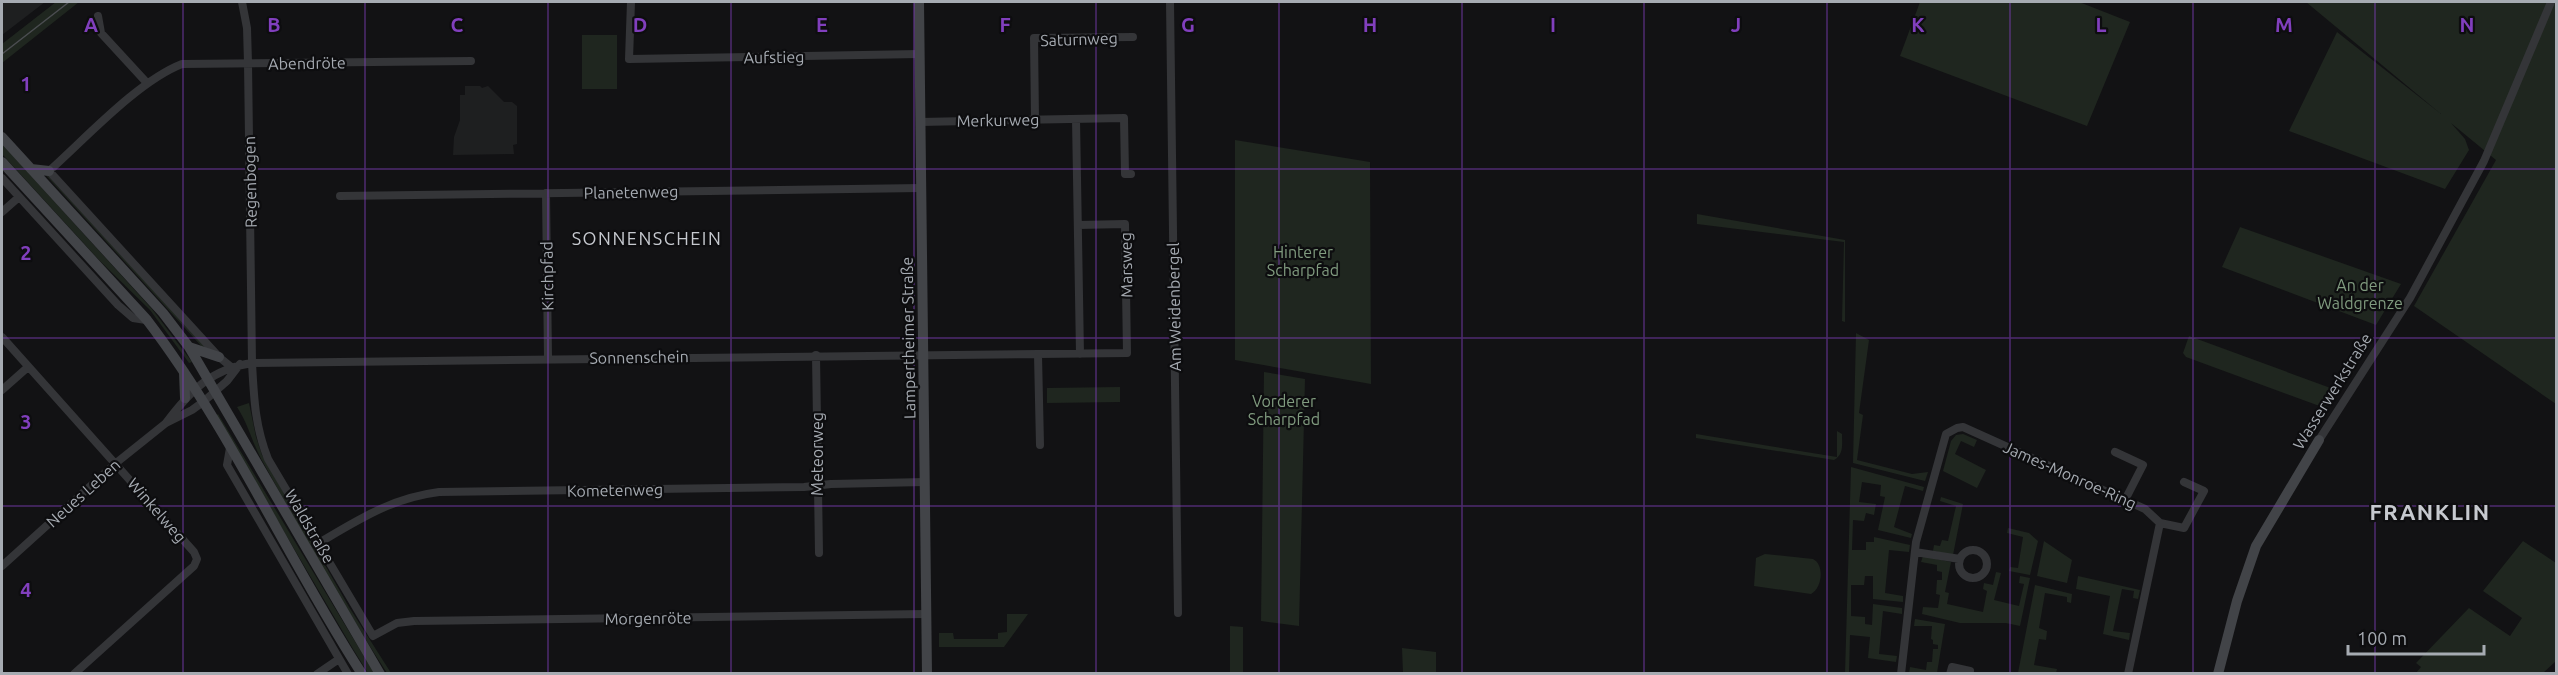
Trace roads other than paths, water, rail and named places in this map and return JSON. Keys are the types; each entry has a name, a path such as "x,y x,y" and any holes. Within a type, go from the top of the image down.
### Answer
{"main road":[{"name":"Lampertheimer Straße","path":"919,2 927,674"},
{"name":"Waldstraße","path":"2,137 163,313 189,347 380,674"},
{"name":"Waldstraße","path":"2,162 147,320 184,371 363,674"},
{"path":"31,169 49,171"},
{"path":"189,347 219,357"},
{"path":"184,371 185,398"},
{"name":"Wasserwerkstraße","path":"2217,674 2237,601 2256,546 2319,440"}],"street":[{"name":"Regenbogen","path":"242,2 247,28 248,63 252,363"},
{"name":"Aufstieg","path":"631,2 629,59 919,54"},
{"name":"Am Weidenbergel","path":"1170,2 1178,613"},
{"name":"Wasserwerkstraße","path":"2319,440 2409,298 2484,161 2551,2"},
{"path":"98,16 101,33 147,83"},
{"name":"Saturnweg","path":"1035,120 1034,38 1133,37"},
{"name":"Abendröte","path":"49,171 147,83 167,70 182,64 471,61"},
{"name":"Merkurweg","path":"920,122 1124,118 1125,174 1131,174"},
{"path":"1076,119 1080,354"},
{"path":"49,171 219,357 230,366"},
{"name":"Waldstraße","path":"2,178 118,305 133,318 147,320"},
{"name":"Planetenweg","path":"340,196 921,188"},
{"name":"Kirchpfad","path":"546,193 548,358"},
{"path":"2,213 19,197"},
{"name":"Marsweg","path":"1078,225 1125,224 1127,353"},
{"name":"Winkelweg","path":"2,337 116,463 194,552 197,559 194,566 74,674"},
{"name":"Sonnenschein","path":"209,380 230,366 252,363 1127,353"},
{"path":"1038,355 1040,445"},
{"name":"Meteorweg","path":"816,356 819,553"},
{"name":"Waldstraße","path":"252,363 254,411 258,434 268,459 373,636"},
{"path":"203,402 240,364"},
{"path":"2,390 28,367"},
{"path":"196,390 209,380"},
{"name":"Neues Leben","path":"166,423 185,398 196,390"},
{"name":"Neues Leben","path":"2,566 116,463 166,423 203,402"},
{"name":"James-Monroe-Ring","path":"1901,674 1915,552 1946,434 1957,428 1969,429 2145,509 2160,523"},
{"name":"Waldstraße","path":"230,448 227,465 348,674"},
{"path":"2115,452 2142,465 2125,500"},
{"name":"Kometenweg","path":"317,544 378,509 397,501 439,492 925,482"},
{"path":"2128,674 2160,523 2184,528 2190,521 2204,491 2184,482"},
{"path":"1915,552 1960,559"},
{"name":"Morgenröte","path":"373,636 397,623 414,621 926,614"},
{"path":"317,674 339,659"},
{"path":"1950,674 1952,668 1970,671 1969,674"}],"tram line":[{"path":"2,54 69,2"}],"district":[{"name":"SONNENSCHEIN","path":"647,238"},
{"name":"FRANKLIN","path":"2430,511"}],"park label":[{"name":"Hinterer Scharpfad","path":"1303,261"},
{"name":"An der Waldgrenze","path":"2360,294"},
{"name":"Vorderer Scharpfad","path":"1284,410"}]}
